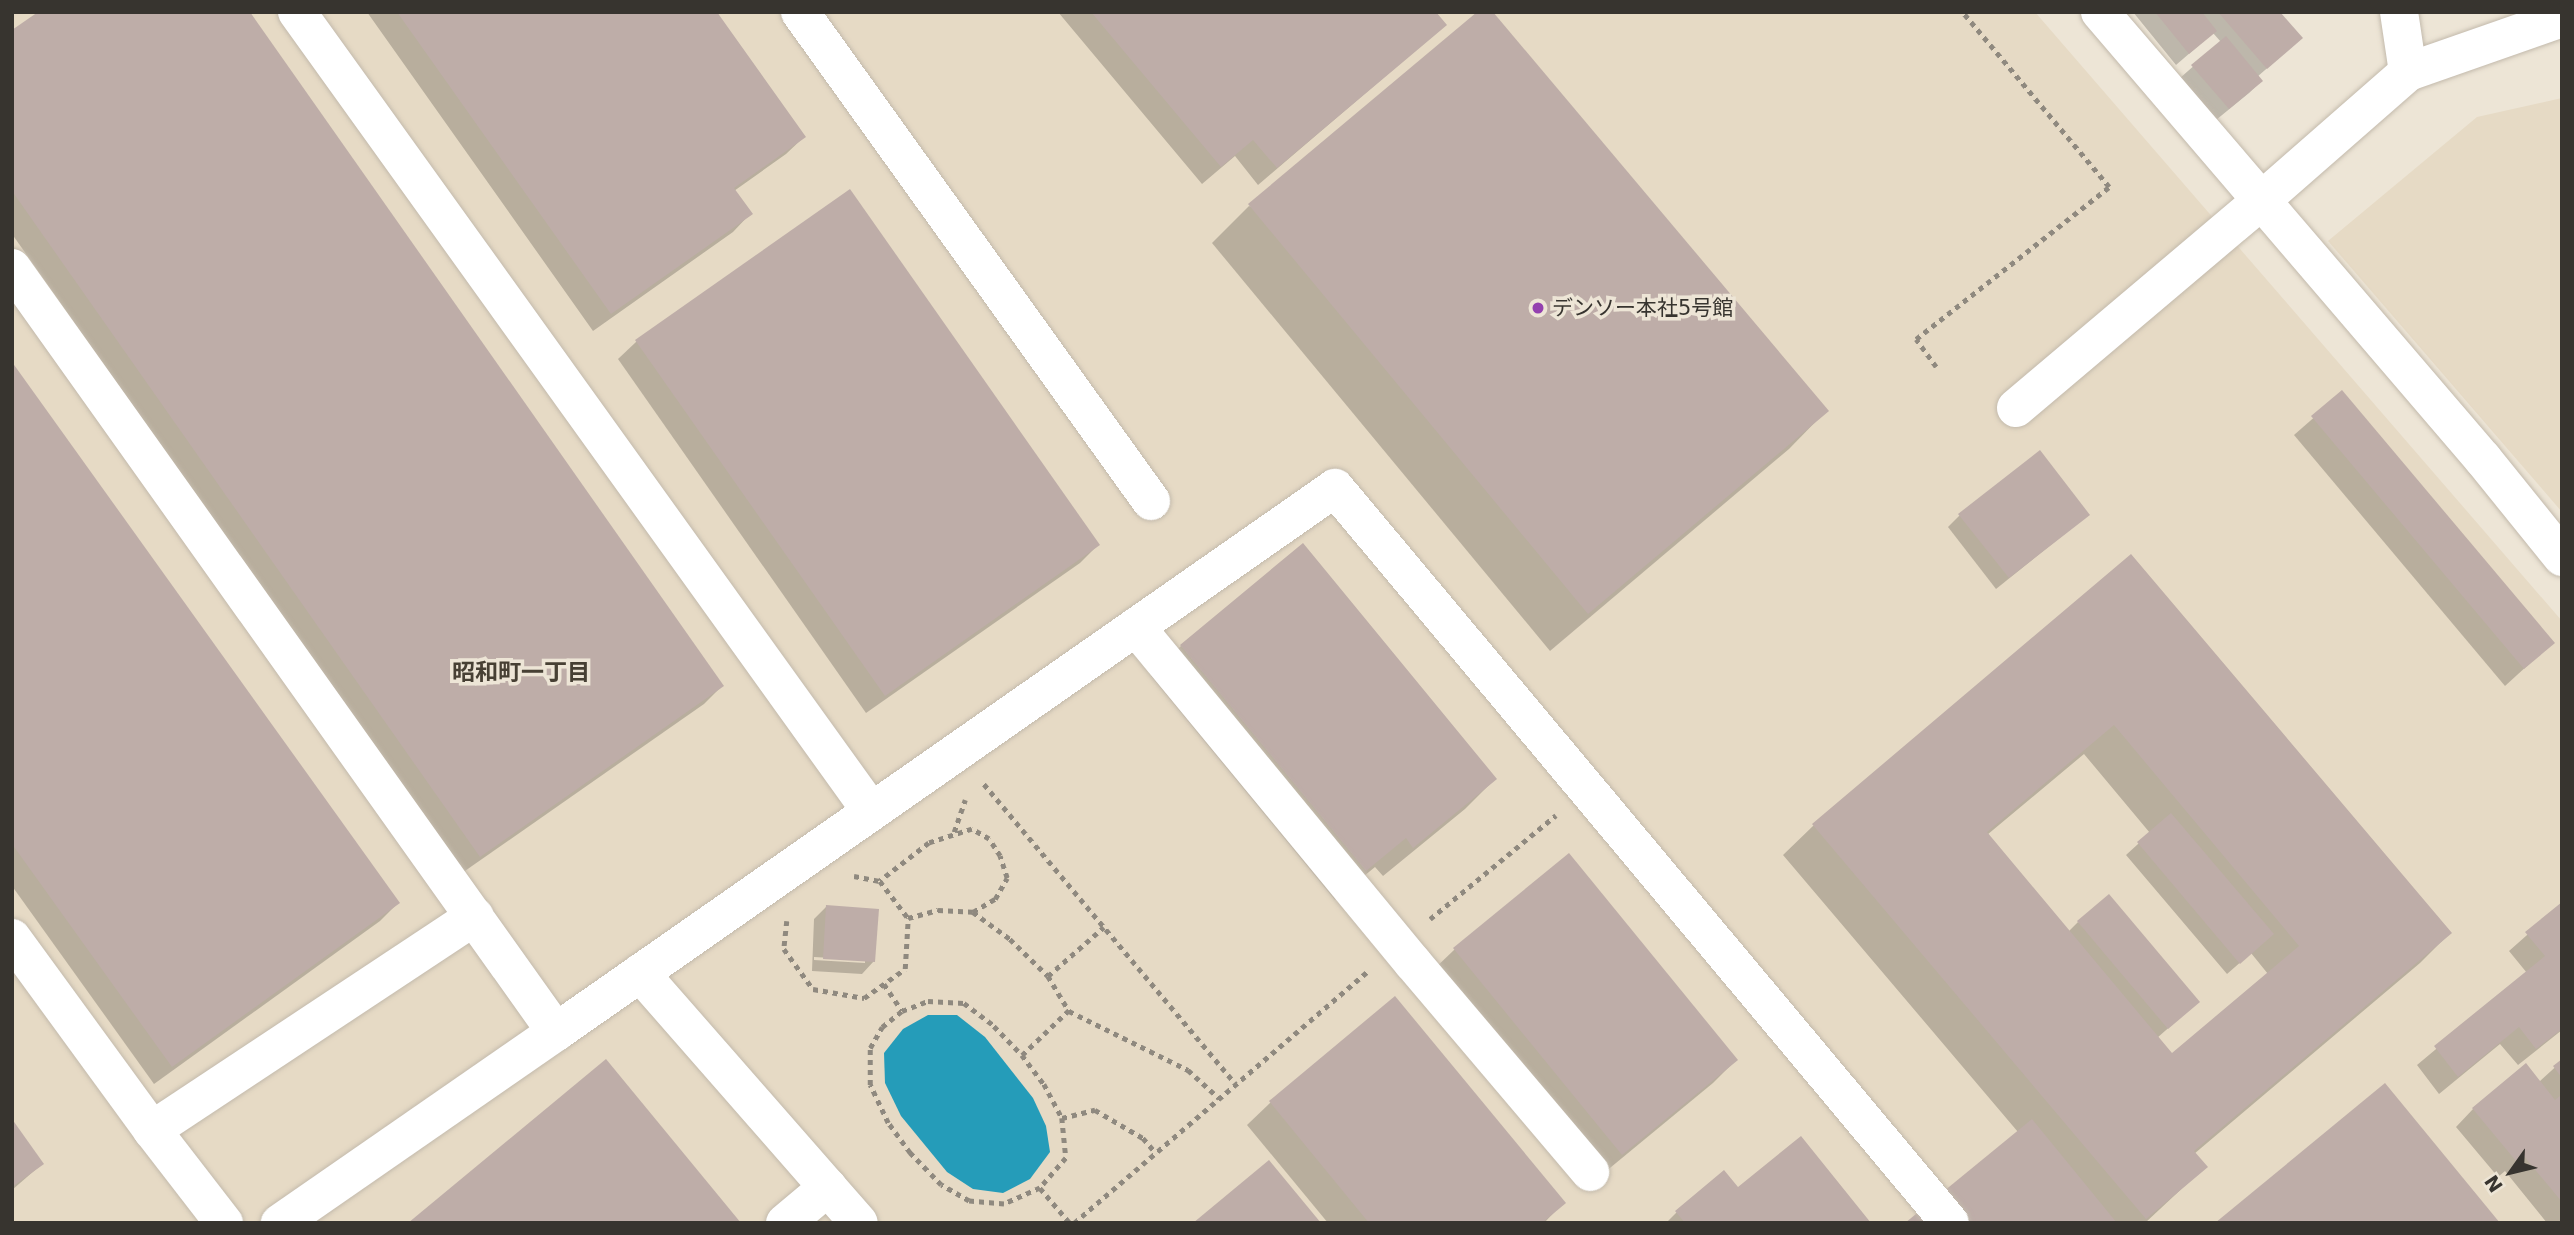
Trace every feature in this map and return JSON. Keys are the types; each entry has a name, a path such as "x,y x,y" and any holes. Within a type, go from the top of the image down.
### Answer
{"street":[{"path":"297,12 871,811"},
{"path":"800,12 1151,501"},
{"path":"2100,12 2562,556"},
{"path":"2399,12 2408,72"},
{"path":"2016,408 2262,200 2408,72 2562,18"},
{"path":"12,268 556,1032"},
{"path":"280,1223 1335,488 1950,1223"},
{"path":"1136,627 1398,946 1590,1172"},
{"path":"152,1130 475,916"},
{"path":"12,938 152,1130 224,1223"},
{"path":"640,972 859,1223"},
{"path":"785,1223 828,1187"}],"path":[{"path":"1936,367 1916,339 2109,187 1962,12"},
{"path":"957,752 1236,1084"},
{"path":"1040,1188 1072,1223 1586,790"},
{"path":"880,881 929,843 972,828 989,839 1000,856 1007,878 995,899 973,912"},
{"path":"788,912 784,949 813,989 864,998 905,969 908,918 880,881 841,874"},
{"path":"908,918 938,910 973,912 1010,939 1048,976 1069,1010 1188,1070 1219,1098"},
{"path":"1048,976 1104,927"},
{"path":"884,984 902,1011"},
{"path":"928,1001 964,1003 994,1026 1022,1055 1044,1084 1062,1118 1066,1158 1040,1188 1004,1204 968,1201 941,1185 910,1153 888,1123 870,1085 870,1048 882,1027 902,1011 928,1001"},
{"path":"1022,1055 1069,1010"},
{"path":"1062,1118 1094,1110 1143,1138 1156,1153"}],"shaded area":[{"path":"12,12 2035,12 2562,621 2562,1223 12,1223"},
{"path":"2562,98 2562,512 2328,241 2477,117"}],"water":[{"path":"928,1015 957,1015 985,1037 1033,1098 1046,1126 1050,1152 1030,1179 1003,1193 973,1189 947,1172 901,1116 885,1083 884,1053 903,1029"}],"building":[{"path":"38,12 250,12 724,686 480,857 12,191 12,30"},
{"path":"397,12 717,12 806,137 734,188 753,214 611,314"},
{"path":"1091,12 1436,12 1447,25 1277,168 1253,140 1221,167"},
{"name":"デンソー本社5号館","path":"1477,12 1493,12 1829,411 1588,614 1248,204"},
{"path":"2155,12 2202,12 2217,31 2189,54"},
{"path":"2218,12 2280,12 2303,38 2267,69"},
{"path":"2226,36 2263,81 2229,109 2191,65"},
{"path":"850,189 1100,545 885,696 635,340"},
{"path":"12,362 400,903 172,1067 12,844"},
{"path":"2342,390 2555,643 2524,669 2311,416"},
{"path":"2040,450 2090,515 2009,578 1958,514"},
{"path":"1303,543 1497,779 1413,848 1406,838 1366,871 1180,645"},
{"path":"2131,554 2452,933 2194,1151 2208,1167 2146,1219 1812,824","holes":["2114,725 2299,946 2172,1053 1987,832"]},
{"path":"2171,813 2274,934 2240,964 2137,842"},
{"path":"1569,853 1738,1060 1622,1155 1453,948"},
{"path":"2109,894 2200,1002 2168,1029 2077,921"},
{"path":"2562,902 2562,1029 2536,1049 2519,1027 2458,1077 2434,1046 2545,956 2525,932"},
{"path":"826,905 879,909 875,962 823,959"},
{"path":"1395,996 1566,1203 1542,1223 1369,1223 1269,1101"},
{"path":"606,1059 741,1223 408,1223"},
{"path":"2562,1059 2562,1078 2553,1066"},
{"path":"2526,1063 2555,1100 2562,1094 2562,1202 2523,1155 2516,1161 2472,1108"},
{"path":"2385,1083 2500,1223 2215,1223"},
{"path":"12,1119 44,1164 12,1187"},
{"path":"2032,1119 2117,1223 1905,1223"},
{"path":"1801,1136 1871,1223 1685,1223 1675,1211 1724,1170 1738,1187"},
{"path":"1269,1160 1321,1223 1193,1223"}],"place":[{"name":"デンソー本社5号館","path":"1538,308"}],"district":[{"name":"昭和町一丁目","path":"521,672"}]}
